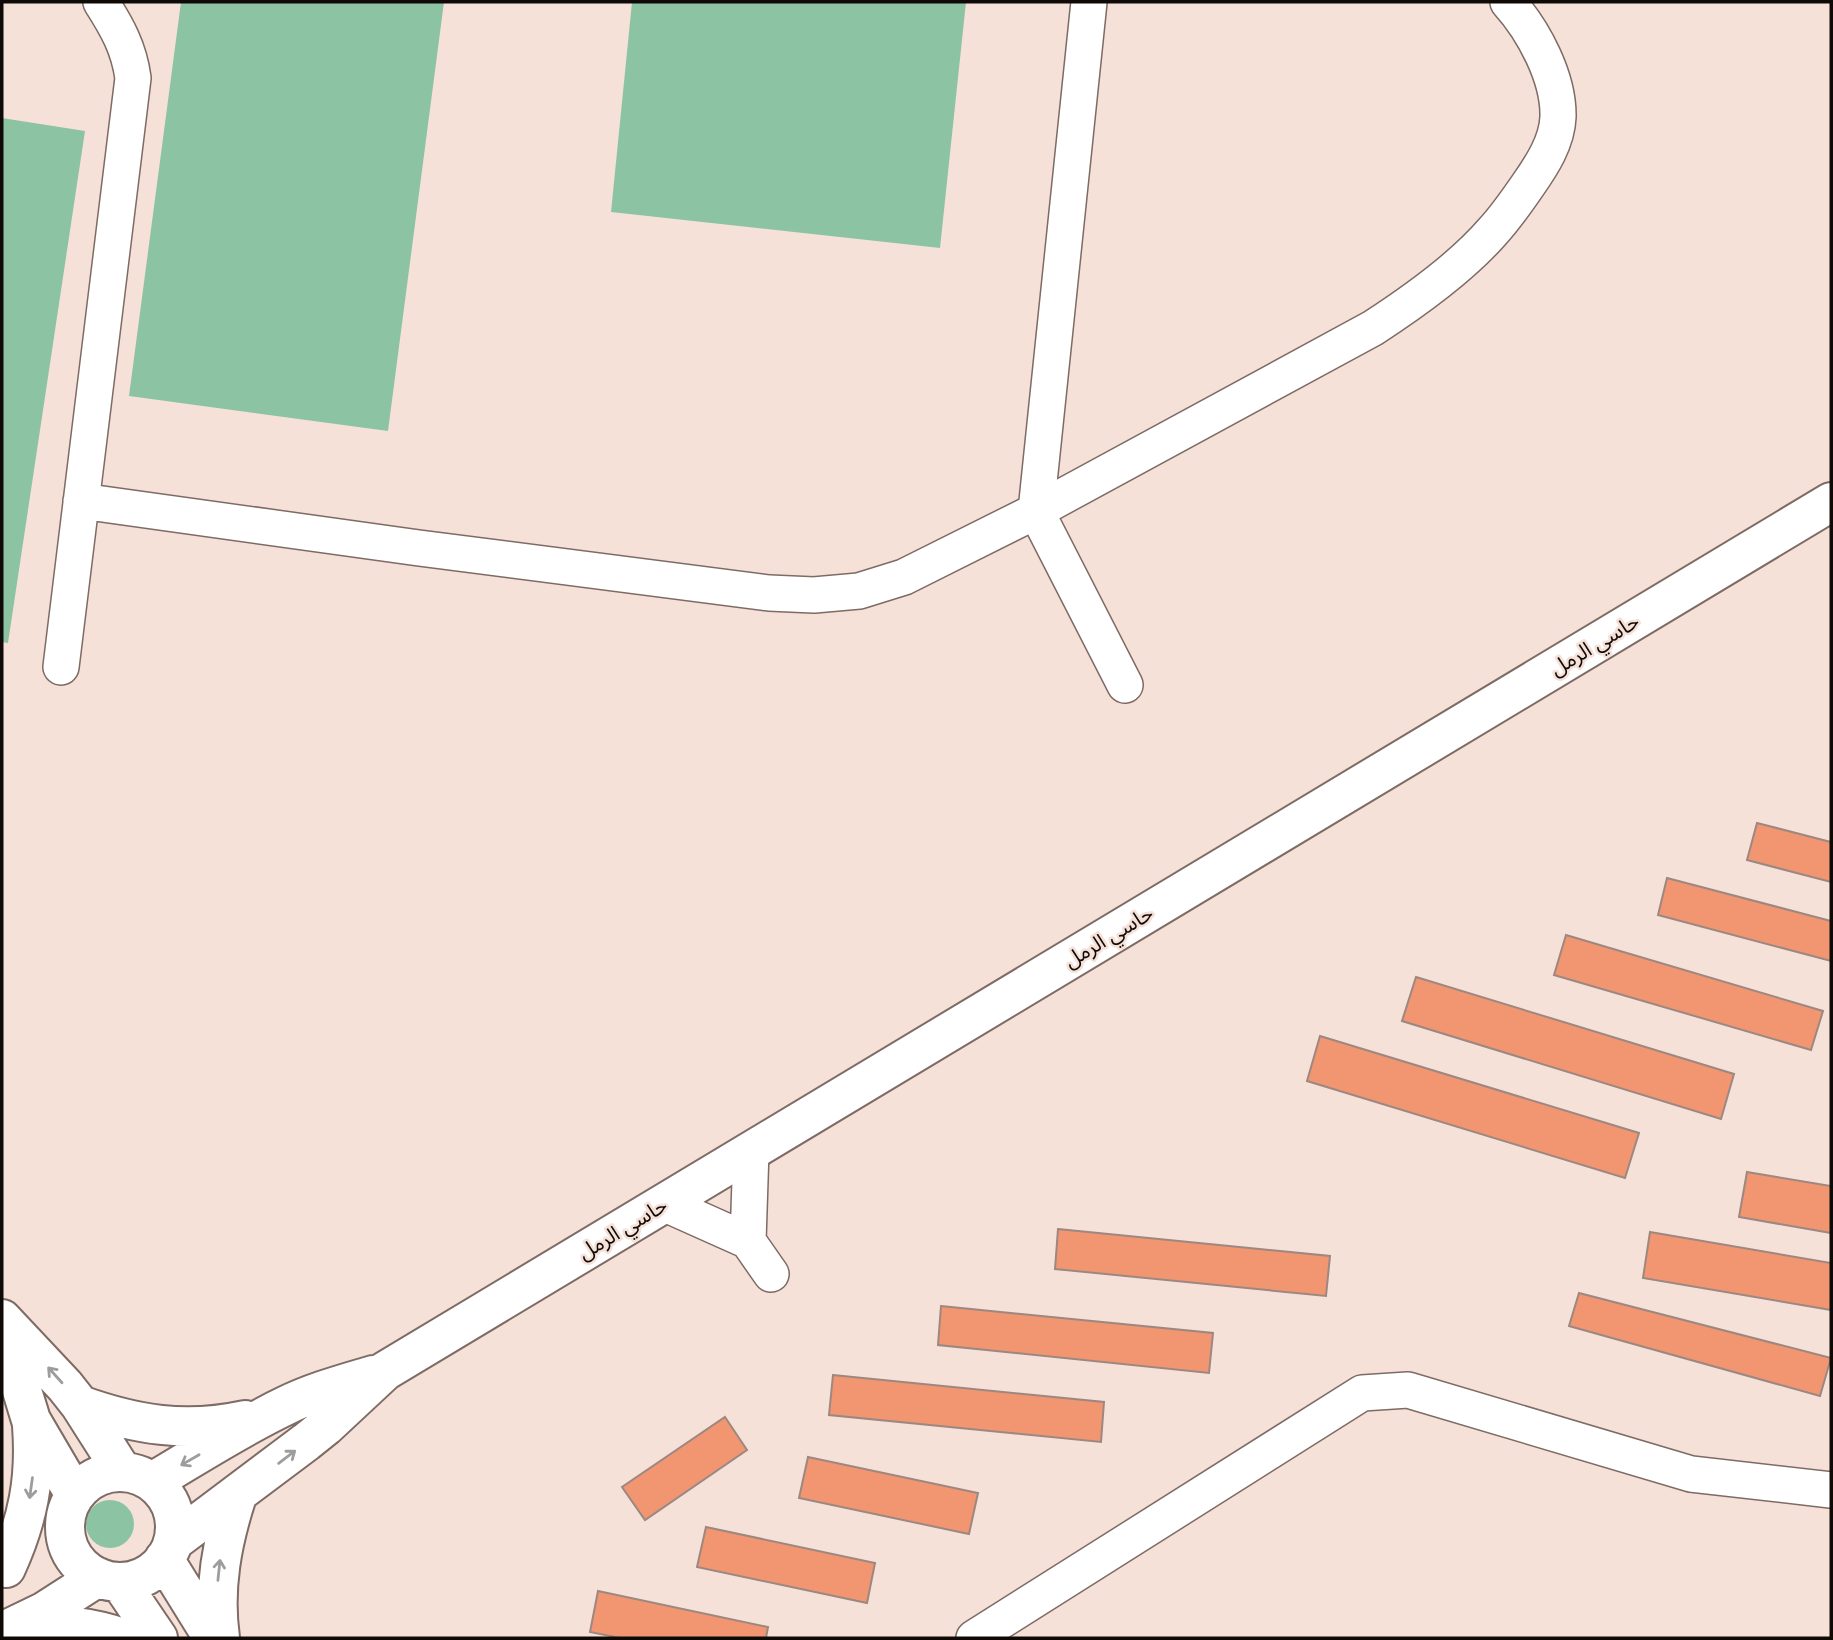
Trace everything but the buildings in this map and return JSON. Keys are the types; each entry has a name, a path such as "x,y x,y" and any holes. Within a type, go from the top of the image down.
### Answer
{"main road":[{"name":"حاسي الرمل","path":"169,1550 326,1426 384,1371 1831,502"},
{"path":"3,1321 51,1369 137,1477"},
{"path":"3,1321 31,1420 70,1510 66,1538 77,1561 86,1571 109,1579 140,1578 149,1573 169,1550 175,1528 174,1515 162,1491 137,1477 108,1473 84,1484 70,1510 4,1570"},
{"name":"حاسي الرمل","path":"137,1477 306,1396 384,1371"},
{"path":"80,1405 115,1418 152,1425 227,1424 264,1416"},
{"path":"4,1570 19,1541 33,1481 31,1420"},
{"path":"220,1638 218,1589 221,1556 227,1524 238,1493"},
{"path":"169,1550 213,1638"},
{"path":"11,1628 109,1579"},
{"path":"109,1579 158,1638"},
{"path":"11,1628 53,1624 84,1628 123,1638"}],"street":[{"path":"61,667 133,78 131,60 123,41 101,2"},
{"path":"1089,2 1036,511 1125,685"},
{"path":"81,501 769,593 814,596 859,592 904,577 1036,511 1374,328 1417,298 1475,250 1522,194 1551,144 1558,118 1557,102 1548,68 1524,23 1508,2"},
{"path":"748,1241 751,1150"},
{"path":"663,1203 748,1241 771,1274"},
{"path":"974,1638 1362,1393 1408,1390 1691,1474 1831,1490"}],"green space":[{"path":"181,2 444,2 388,431 129,396"},
{"path":"632,2 966,2 940,248 611,212"},
{"path":"2,118 85,131 8,643 2,642"},
{"path":"110,1500 127,1507 134,1524 127,1541 110,1548 93,1541 86,1524 93,1507"}]}
